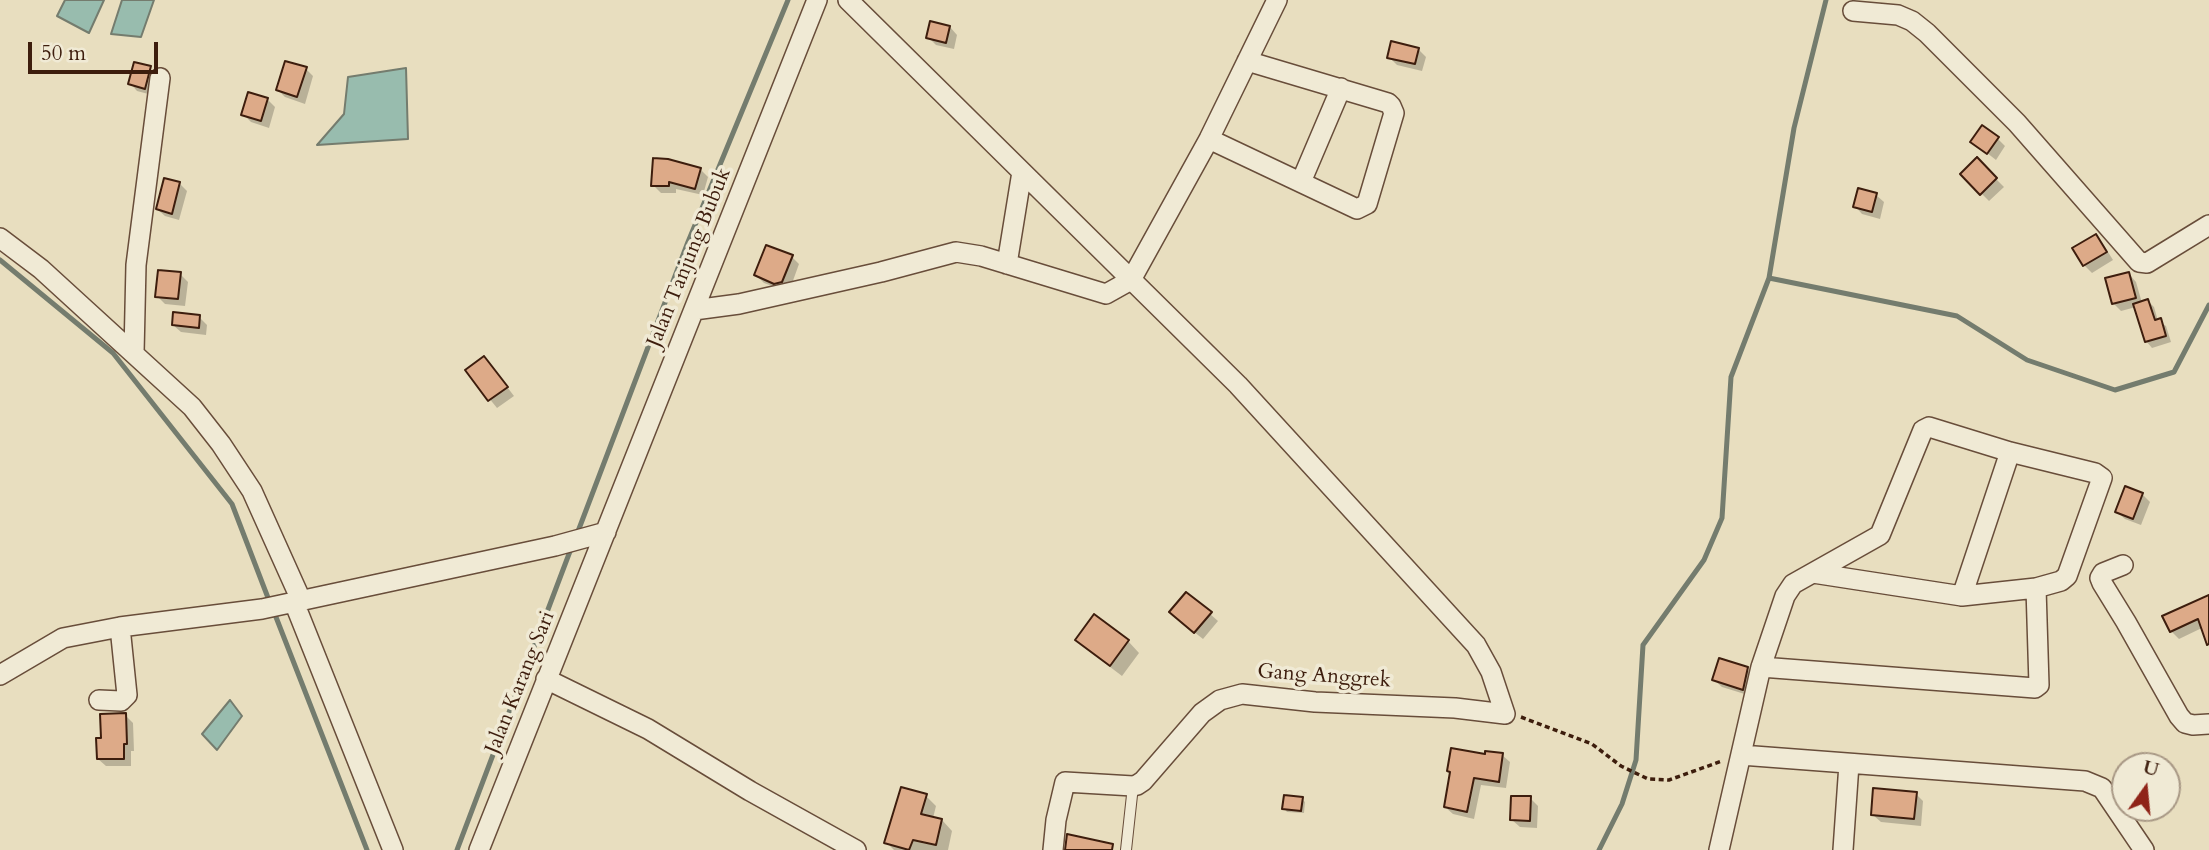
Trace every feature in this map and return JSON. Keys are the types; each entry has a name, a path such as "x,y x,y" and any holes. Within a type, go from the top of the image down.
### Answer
{"street":[{"name":"Jalan Tanjung Bubuk","path":"598,535 694,310 817,0"},
{"path":"848,0 1238,385 1476,645 1515,715"},
{"path":"694,310 739,304 956,252 981,256 1106,294 1131,280 1209,139 1277,0"},
{"path":"1853,11 1898,15 1912,21 1927,33 2017,123 2139,262 2147,263 2209,225"},
{"path":"1209,139 1357,209 1367,204 1394,113 1388,103 1247,61"},
{"path":"134,353 136,265 160,78"},
{"path":"1301,182 1341,88"},
{"path":"1007,264 1022,172"},
{"path":"0,238 41,269 192,407 252,491 393,850"},
{"path":"1719,850 1761,667 1785,596 1793,584 1880,535 1925,428 2095,473 2102,478 2067,576 2062,580 2036,588 1962,596 1813,573"},
{"path":"1962,596 2010,452"},
{"path":"0,675 63,638 120,627 262,610 598,535"},
{"name":"Jalan Karang Sari","path":"479,850 546,679 598,535"},
{"path":"2123,565 2103,573 2100,578 2102,583 2179,716 2185,723 2209,724"},
{"path":"1761,667 2035,688 2039,685 2036,588"},
{"path":"99,700 121,701 127,695 120,627"},
{"path":"546,679 648,729 750,791 856,850"},
{"name":"Gang Anggrek","path":"1133,786 1143,781 1202,713 1220,700 1241,694 1315,702 1455,708 1515,715"},
{"path":"1741,755 2085,781 2102,788 2144,850"},
{"path":"1843,850 1849,764"},
{"path":"1053,850 1056,820 1065,782 1133,786"}],"lane":[{"path":"1126,850 1133,786"}],"path":[{"path":"1515,715 1592,744 1621,766 1648,779 1670,780 1741,755"}],"shaded area":[{"path":"65,0 104,0 89,33 57,16"},
{"path":"122,0 154,0 141,37 111,34"},
{"path":"406,68 408,139 317,145 344,114 348,77"},
{"path":"230,700 242,716 217,750 202,734"}],"building":[{"path":"930,21 950,26 946,43 926,38"},
{"path":"1391,41 1419,48 1415,64 1387,58"},
{"path":"285,61 307,67 297,97 276,90"},
{"path":"134,62 151,66 145,89 128,84"},
{"path":"248,92 268,98 261,121 241,115"},
{"path":"1982,125 1999,137 1987,154 1970,142"},
{"path":"1977,157 1997,178 1980,195 1960,174"},
{"path":"653,158 701,168 695,189 669,182 669,186 651,186"},
{"path":"164,178 180,182 172,214 156,209"},
{"path":"1858,188 1877,193 1872,212 1853,207"},
{"path":"2096,234 2107,252 2083,266 2072,248"},
{"path":"766,245 793,255 782,282 774,284 754,275"},
{"path":"158,270 181,272 178,299 155,297"},
{"path":"2129,272 2136,298 2112,304 2105,278"},
{"path":"2148,299 2155,320 2161,318 2166,336 2145,342 2133,304"},
{"path":"173,312 200,315 199,328 172,325"},
{"path":"484,356 508,387 488,401 465,370"},
{"path":"2125,486 2143,493 2133,519 2115,512"},
{"path":"1186,592 1212,612 1194,633 1169,612"},
{"path":"2209,595 2209,644 2207,645 2198,619 2170,632 2162,616"},
{"path":"1094,614 1129,640 1110,666 1075,640"},
{"path":"1719,658 1748,667 1743,690 1712,680"},
{"path":"126,713 127,744 124,744 124,759 97,759 96,738 101,738 100,714"},
{"path":"1451,748 1485,754 1485,751 1503,753 1499,782 1474,778 1467,812 1444,807"},
{"path":"901,787 927,794 921,814 942,819 936,845 913,840 909,850 884,843"},
{"path":"1873,788 1917,792 1914,819 1871,815"},
{"path":"1284,795 1303,797 1301,811 1282,809"},
{"path":"1511,796 1531,796 1530,821 1510,820"},
{"path":"1067,834 1113,844 1112,850 1065,850"}],"waterway":[{"path":"577,534 688,242 788,0"},
{"path":"1599,850 1622,804 1636,760 1643,645 1704,560 1722,518 1731,377 1769,278 1794,128 1826,0"},
{"path":"0,260 113,353 232,504 270,603"},
{"path":"1769,278 1957,316 2027,360 2115,390 2174,372 2209,305"},
{"path":"457,850 572,546"},
{"path":"274,612 367,850"}]}
